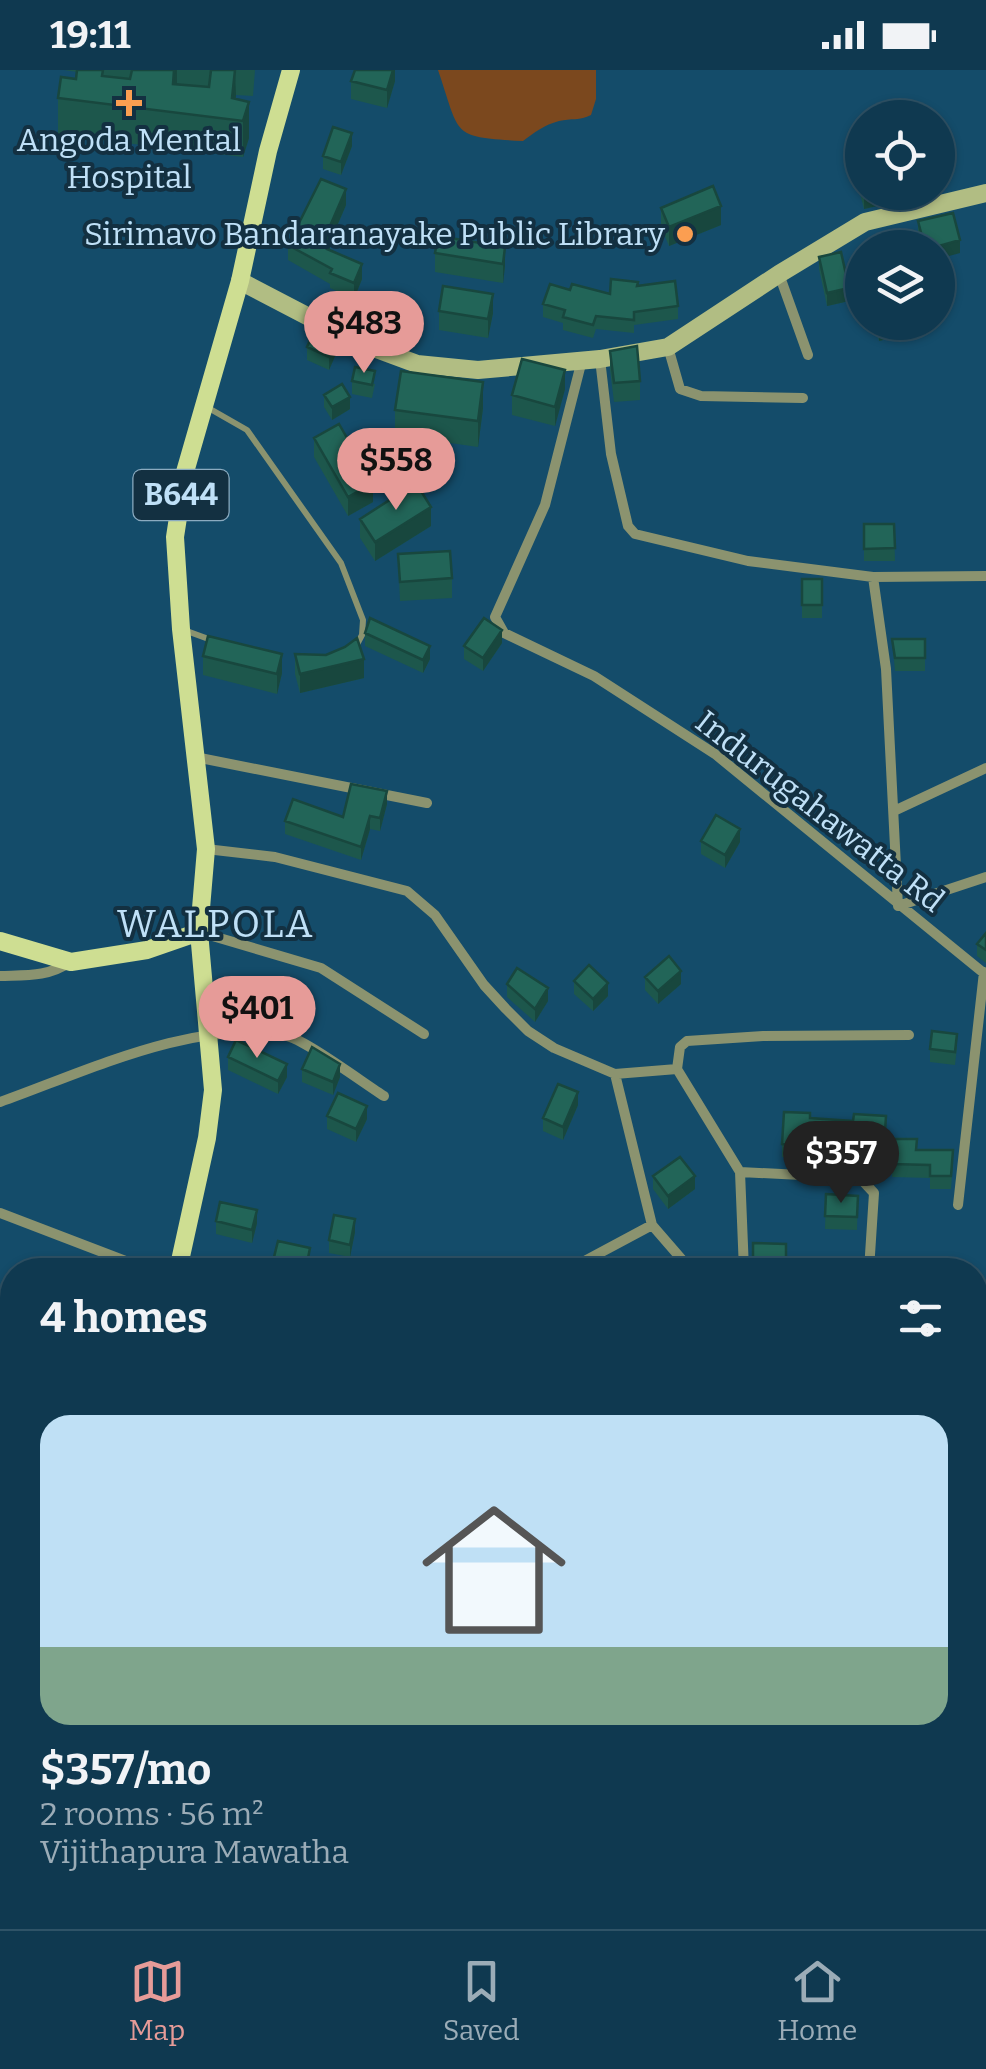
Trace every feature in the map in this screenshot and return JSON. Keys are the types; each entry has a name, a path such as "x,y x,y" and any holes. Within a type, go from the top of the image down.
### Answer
{"main road":[{"name":"B644","path":"181,1258 207,1138 213,1090 199,932 206,849 181,629 176,538 184,472 240,281 268,151 291,70"},
{"path":"0,942 71,962 147,950 199,932"}],"street":[{"path":"240,281 355,340 416,364 478,370 591,359 668,348 865,222 986,192"},
{"path":"779,274 808,356"},
{"path":"668,348 680,389 701,396 803,398"},
{"path":"591,359 628,526 635,534 748,561 873,577 986,576"},
{"name":"Indurugahawatta Rd","path":"591,359 545,506 496,617 504,634 594,676 715,754 985,973"},
{"path":"873,577 886,669 898,906 986,877"},
{"path":"194,757 427,803"},
{"path":"894,811 986,768"},
{"path":"206,849 275,857 406,891 435,916 484,984 528,1031 554,1048 614,1074 677,1069"},
{"path":"199,932 321,968 424,1034"},
{"path":"0,976 44,975 71,962"},
{"path":"958,1205 985,973"},
{"path":"0,1102 210,1032 290,1036 384,1096"},
{"path":"744,1258 740,1172 677,1069 680,1046 687,1042 763,1036 909,1035"},
{"path":"614,1074 652,1225 680,1258"},
{"path":"740,1172 860,1178 874,1194 870,1258"},
{"path":"0,1214 117,1258"},
{"path":"590,1258 652,1225"}],"lane":[{"path":"204,406 247,430 342,562 363,620 362,635 351,656"},
{"path":"181,629 216,642"}],"shaded area":[{"path":"438,70 596,70 596,99 591,115 554,123 523,141 482,138 462,129 456,121"}],"building":[{"path":"77,70 103,70 102,76 130,79 132,70 174,70 173,84 209,87 211,70 235,70 232,98 249,102 243,121 58,98 61,77 76,79"},
{"path":"355,70 393,70 387,90 351,81"},
{"path":"333,127 352,133 341,162 323,156"},
{"path":"321,179 346,189 324,240 330,243 327,249 362,264 354,283 330,273 332,269 288,245"},
{"path":"713,186 721,206 669,227 661,208"},
{"path":"953,213 960,240 955,241 955,230 920,230 918,221"},
{"path":"438,236 505,247 503,264 435,253"},
{"path":"841,252 845,289 827,293 819,257"},
{"path":"611,279 638,282 637,286 675,281 678,306 634,312 634,320 596,316 593,325 563,317 565,310 543,304 550,284 570,290 572,284 610,294"},
{"path":"443,286 493,294 488,319 439,311"},
{"path":"318,323 339,334 329,357 307,347"},
{"path":"637,346 640,381 614,383 610,351"},
{"path":"522,359 565,370 555,407 512,395"},
{"path":"355,367 375,371 372,385 352,381"},
{"path":"401,371 483,382 478,421 395,410"},
{"path":"342,384 350,397 332,407 324,395"},
{"path":"339,424 373,483 348,497 314,438"},
{"path":"416,483 431,507 375,542 360,519"},
{"path":"864,524 894,524 895,548 864,549"},
{"path":"450,551 452,578 400,582 398,554"},
{"path":"802,579 822,579 822,605 802,605"},
{"path":"370,618 430,646 423,660 365,633"},
{"path":"484,618 502,630 483,658 464,646"},
{"path":"208,636 282,654 277,674 203,656"},
{"path":"357,638 364,659 300,674 295,654 326,655"},
{"path":"892,639 925,639 925,658 895,658"},
{"path":"351,784 387,791 380,818 370,816 361,847 285,821 293,799 343,817"},
{"path":"716,815 740,829 725,855 701,841"},
{"path":"986,933 986,950 977,944"},
{"path":"669,956 681,971 658,991 645,977"},
{"path":"589,965 608,983 593,999 574,981"},
{"path":"517,968 548,988 535,1009 507,984"},
{"path":"932,1031 957,1034 955,1052 930,1049"},
{"path":"236,1040 287,1064 278,1081 228,1057"},
{"path":"312,1047 340,1064 333,1082 302,1069"},
{"path":"558,1084 578,1092 563,1127 543,1118"},
{"path":"338,1093 367,1106 356,1129 327,1116"},
{"path":"784,1112 853,1121 854,1114 886,1116 884,1148 782,1144"},
{"path":"893,1139 917,1139 916,1150 953,1150 951,1176 930,1176 930,1165 892,1164"},
{"path":"680,1157 695,1176 668,1196 653,1176"},
{"path":"826,1194 858,1196 857,1217 825,1216"},
{"path":"220,1202 257,1210 252,1230 216,1221"},
{"path":"334,1215 355,1219 350,1245 329,1240"},
{"path":"278,1241 310,1248 308,1258 274,1258"},
{"path":"753,1243 786,1244 786,1258 753,1258"}],"place":[{"name":"Angoda Mental Hospital","path":"129,103"},
{"name":"Sirimavo Bandaranayake Public Library","path":"685,234"}],"district":[{"name":"WALPOLA","path":"216,924"}]}
